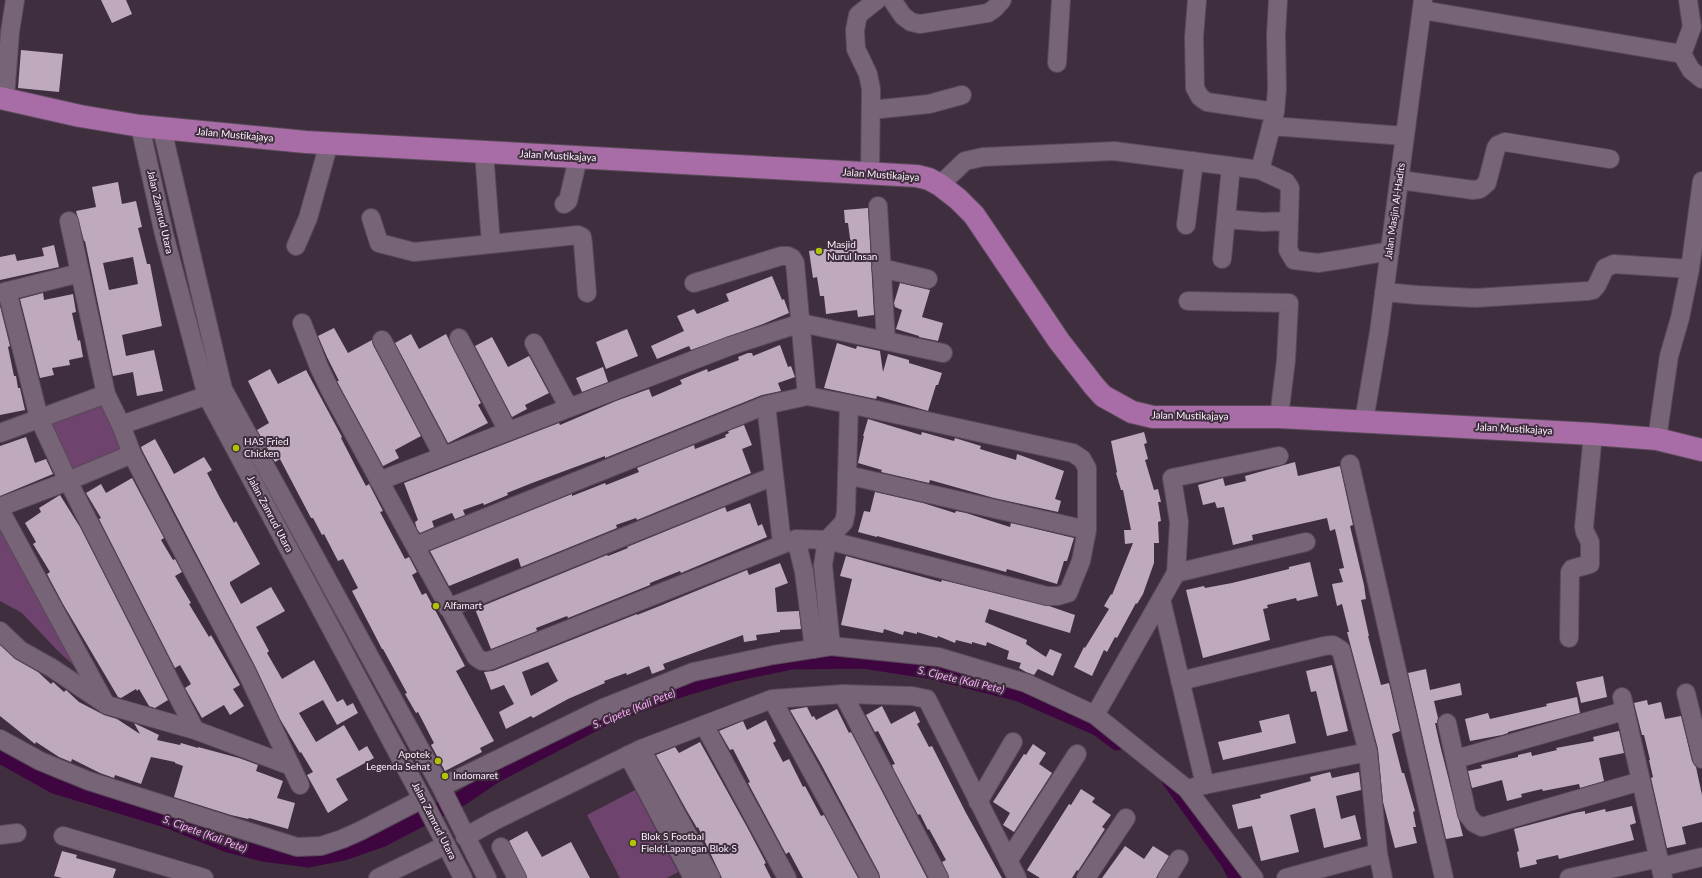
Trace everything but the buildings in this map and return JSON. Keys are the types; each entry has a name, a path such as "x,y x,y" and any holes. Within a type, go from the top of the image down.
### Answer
{"main road":[{"name":"Jalan Mustikajaya","path":"2,99 80,116 162,129 329,143 917,176 929,179 940,185 958,199 974,215 1060,341 1103,396 1132,412 1153,417 1279,416 1593,434 1657,439 1702,450"}],"street":[{"path":"2,99 15,0"},
{"path":"870,174 871,89 868,74 856,49 855,30 858,15 877,0"},
{"path":"892,0 903,16 911,22 920,24 988,13 1002,0"},
{"path":"1056,63 1061,0"},
{"path":"1198,0 1194,37 1195,88 1200,97 1207,102 1273,119 1405,136"},
{"path":"1260,170 1273,119 1278,89 1276,35 1278,0"},
{"path":"1682,54 1697,30 1688,0"},
{"path":"1422,5 1682,54 1691,70 1702,78"},
{"name":"Jalan Masjin Al-Hadits","path":"1364,421 1400,180 1422,5"},
{"path":"871,110 929,104 962,95"},
{"name":"Jalan Zamrud Utara","path":"140,126 164,234 215,392 463,878"},
{"name":"Jalan Zamrud Utara","path":"162,129 185,229 215,392 443,791 487,878"},
{"path":"1400,180 1473,190 1480,189 1487,183 1496,148 1498,145 1505,142 1610,160"},
{"path":"296,246 308,218 329,143"},
{"path":"940,185 965,161 983,157 1114,151 1260,170 1286,182 1290,188 1288,250 1294,260 1318,262 1344,260 1390,251"},
{"path":"484,152 491,244"},
{"path":"564,204 568,201 578,158"},
{"path":"1186,225 1194,161"},
{"path":"1222,259 1231,166"},
{"path":"1657,439 1669,356 1680,318 1690,269 1702,181"},
{"path":"878,206 886,341"},
{"path":"371,218 379,243 414,252 578,235 582,237 583,244 586,293"},
{"path":"1226,219 1263,222 1288,221"},
{"path":"69,221 106,394 121,425 132,454 246,671 300,785"},
{"path":"164,234 185,229"},
{"path":"694,283 782,256 792,258 795,264 807,396"},
{"path":"1384,292 1475,298 1588,291 1593,290 1597,285 1605,268 1614,264 1690,269"},
{"path":"882,268 928,278"},
{"path":"80,272 3,292 39,418 68,481 195,730"},
{"path":"1188,301 1289,303 1286,360 1279,416"},
{"path":"302,323 327,384 448,608 476,657 482,661 489,661 789,542 827,540 1047,596 1058,596 1068,593 1081,561 1087,530 1087,468 1082,459 1073,453 807,396 766,405 415,546"},
{"path":"379,481 730,346 801,324 943,353"},
{"path":"459,338 508,431"},
{"path":"382,340 443,456"},
{"path":"534,343 569,408"},
{"path":"121,425 215,392"},
{"path":"0,433 106,394"},
{"path":"823,648 823,565 827,540 844,522 846,512 849,404"},
{"path":"766,405 774,476 789,542 804,572 823,648"},
{"path":"1569,638 1570,572 1572,569 1590,564 1590,542 1584,527 1593,434"},
{"path":"107,705 0,509 132,454"},
{"path":"1095,715 1176,573 1179,522 1172,478 1279,456"},
{"path":"1350,464 1444,878"},
{"path":"847,475 1087,530"},
{"path":"448,608 774,476"},
{"path":"1176,573 1306,542"},
{"path":"1161,598 1205,785"},
{"path":"0,631 20,650 52,668 107,705 195,730 291,766"},
{"path":"1180,681 1332,644 1341,650 1368,752 1378,853 1383,878"},
{"path":"443,791 602,708 693,672 773,656 823,648 939,657 1026,682 1095,715 1187,789 1254,878"},
{"path":"1686,693 1702,759"},
{"path":"843,694 939,878"},
{"path":"464,835 635,752 772,699 843,694 912,696 926,699 1017,878"},
{"path":"772,699 870,878"},
{"path":"1456,759 1623,704 1661,871"},
{"path":"1446,723 1456,759 1467,814 1474,823 1482,827 1641,781"},
{"path":"704,725 787,878"},
{"path":"0,739 40,761 89,781 297,847 321,846 342,839 423,800"},
{"path":"978,802 1013,742"},
{"path":"635,752 693,878"},
{"path":"635,752 712,878"},
{"path":"1187,789 1368,752"},
{"path":"1008,861 1077,754"},
{"path":"1086,878 1126,818"},
{"path":"63,836 204,878"},
{"path":"378,878 445,843"},
{"path":"501,847 517,878"},
{"path":"1286,878 1378,853"},
{"path":"1569,878 1661,871 1702,857"},
{"path":"1167,878 1179,859"}],"shaded area":[{"path":"103,402 122,450 73,471 50,422"},
{"path":"0,527 81,672 57,650 22,613 0,601"},
{"name":"Blok S Footbal Field;Lapangan Blok S","path":"635,790 678,872 667,878 620,878 587,815"}],"waterway":[{"name":"S. Cipete (Kali Pete)","path":"0,756 54,786 169,821 228,845 263,854 309,860 344,853 381,840 462,798 496,775 609,716 683,689 730,675 792,662 863,661 928,671 1019,694 1097,728 1117,743"},
{"name":"S. Cipete (Kali Pete)","path":"1169,780 1229,864 1236,878"}],"place":[{"name":"Masjid Nurul Insan","path":"819,251"},
{"name":"HAS Fried Chicken","path":"236,448"},
{"name":"Alfamart","path":"436,606"},
{"name":"Apotek Legenda Sehat","path":"438,761"},
{"name":"Indomaret","path":"445,776"},
{"name":"Blok S Footbal Field;Lapangan Blok S","path":"633,843"}]}
